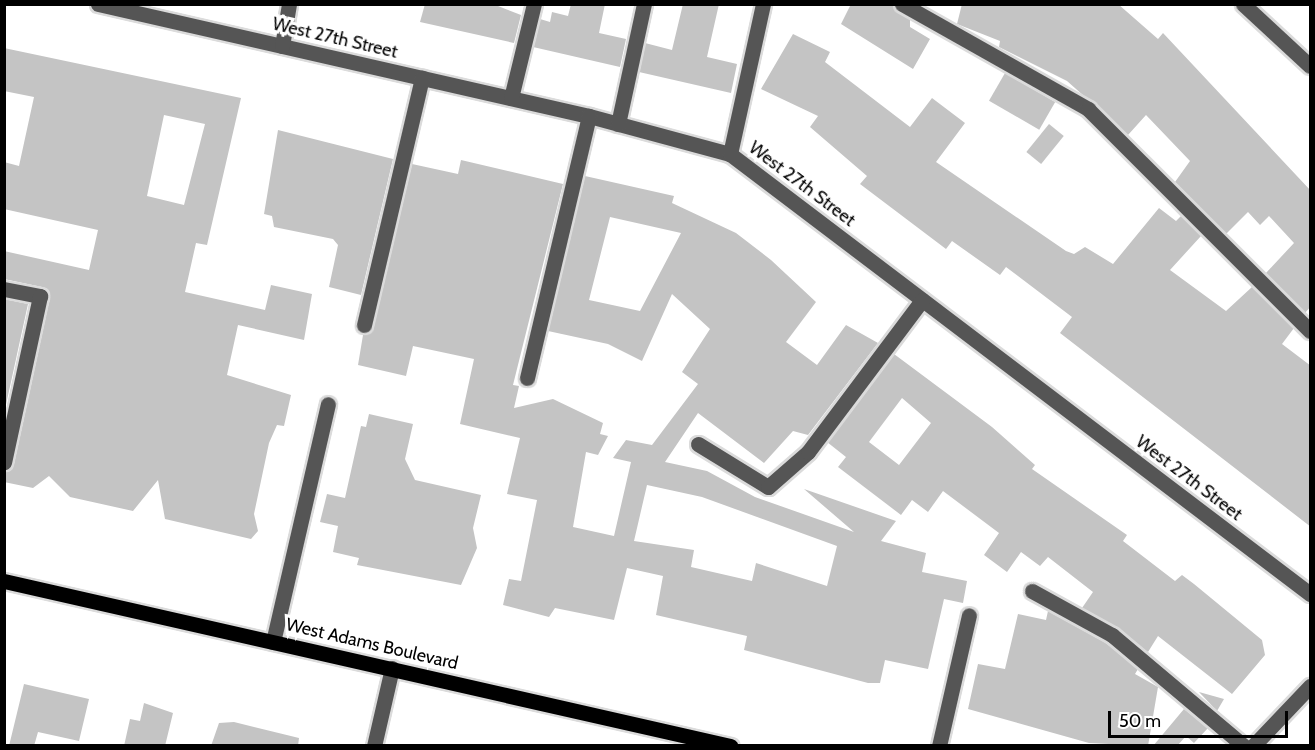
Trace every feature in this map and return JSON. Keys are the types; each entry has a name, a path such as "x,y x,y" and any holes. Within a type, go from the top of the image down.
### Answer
{"main road":[{"name":"West Adams Boulevard","path":"4,581 730,746"}],"street":[{"name":"West 27th Street","path":"98,4 589,116 730,154 1311,594"},
{"path":"282,46 289,4"},
{"path":"511,98 534,4"},
{"path":"618,124 644,4"},
{"path":"730,154 763,4"},
{"path":"902,4 1088,109 1311,331"},
{"path":"1243,4 1311,66"},
{"path":"364,325 422,78"},
{"path":"527,378 589,116"},
{"path":"4,289 40,296 4,462"},
{"path":"698,444 768,487 808,452 922,300"},
{"path":"273,642 328,404"},
{"path":"1032,591 1112,635 1244,746"},
{"path":"939,746 969,615"},
{"path":"374,746 392,668"},
{"path":"1253,746 1311,686"}],"building":[{"path":"425,4 493,4 521,15 514,43 420,22"},
{"path":"571,4 605,4 599,33 626,39 620,67 533,47 540,19 550,22 552,12 568,16"},
{"path":"683,4 719,4 707,57 737,64 731,93 639,72 645,43 672,50"},
{"path":"851,4 892,4 910,20 910,27 930,39 913,69 841,24"},
{"path":"962,4 1118,4 1158,39 1163,33 1311,191 1311,306 1305,313 1266,273 1294,243 1269,216 1260,225 1248,212 1226,234 1175,182 1190,161 1146,115 1128,135 1067,81 999,47 1000,41 957,24"},
{"path":"793,34 830,52 825,62 910,127 932,98 965,123 936,162 1066,251 1074,254 1085,247 1113,264 1159,208 1176,221 1181,216 1201,236 1170,270 1226,311 1252,287 1294,328 1282,344 1311,366 1311,527 1060,333 1072,317 1006,267 1000,275 952,241 946,249 860,184 867,176 810,127 818,116 761,89"},
{"path":"4,48 241,98 207,245 196,243 185,292 265,310 271,285 312,294 304,340 238,325 227,375 291,395 284,426 277,425 269,443 254,514 258,531 251,539 165,519 158,480 133,511 70,497 49,476 33,488 4,482 4,471 14,464 50,297 42,287 4,279 4,251 89,270 98,230 4,209 4,162 19,166 34,97 4,91","holes":["164,115 205,124 184,205 147,196"]},
{"path":"1005,73 1055,102 1039,130 989,101"},
{"path":"1049,124 1064,136 1041,164 1026,152"},
{"path":"278,130 393,159 361,295 329,287 338,245 333,239 274,227 272,216 264,214"},
{"path":"461,160 563,184 513,385 519,386 514,408 553,399 603,423 600,434 608,436 598,455 586,452 573,527 614,536 631,462 613,458 626,440 652,445 698,384 682,372 710,329 672,294 642,361 608,344 548,331 585,176 674,196 672,203 736,233 771,260 816,302 786,342 817,365 846,325 878,343 808,435 793,431 764,463 698,413 665,462 707,471 755,497 854,532 804,489 896,521 881,541 926,553 922,572 967,581 963,603 944,599 928,669 885,660 880,683 868,683 744,650 747,636 656,615 663,576 627,568 614,620 555,608 549,617 503,605 509,579 521,581 537,500 507,494 520,438 460,424 474,359 413,346 406,376 358,365 363,335 373,327 412,164 458,174","holes":["610,217 681,233 640,311 589,300","647,485 702,497 837,546 827,586 756,563 752,581 691,567 694,550 634,541"]},
{"path":"4,299 28,304 4,414"},
{"path":"894,354 992,427 1035,465 1032,469 1127,535 1123,541 1175,581 1182,575 1194,584 1262,640 1265,655 1232,694 1158,636 1148,652 1082,608 1093,592 1048,557 1040,566 1021,552 1007,572 984,555 999,533 943,491 928,512 912,500 901,515 838,467 846,457 827,442","holes":["902,398 931,423 899,465 869,442"]},
{"path":"369,414 413,424 405,459 415,480 481,495 473,528 477,548 461,585 357,565 359,558 333,552 338,526 320,522 327,494 345,498 361,426 366,427"},
{"path":"1048,611 1106,643 1138,669 1135,674 1158,687 1148,746 1089,743 968,709 978,664 1005,669 1018,614 1046,620"},
{"path":"24,684 89,699 79,741 38,732 34,746 9,746"},
{"path":"1199,692 1224,699 1217,711"},
{"path":"144,703 173,713 165,746 124,746 130,719 140,721"},
{"path":"1184,709 1208,728 1194,743 1186,736 1177,746 1153,746"},
{"path":"234,722 299,738 298,746 211,746 219,723"}]}
